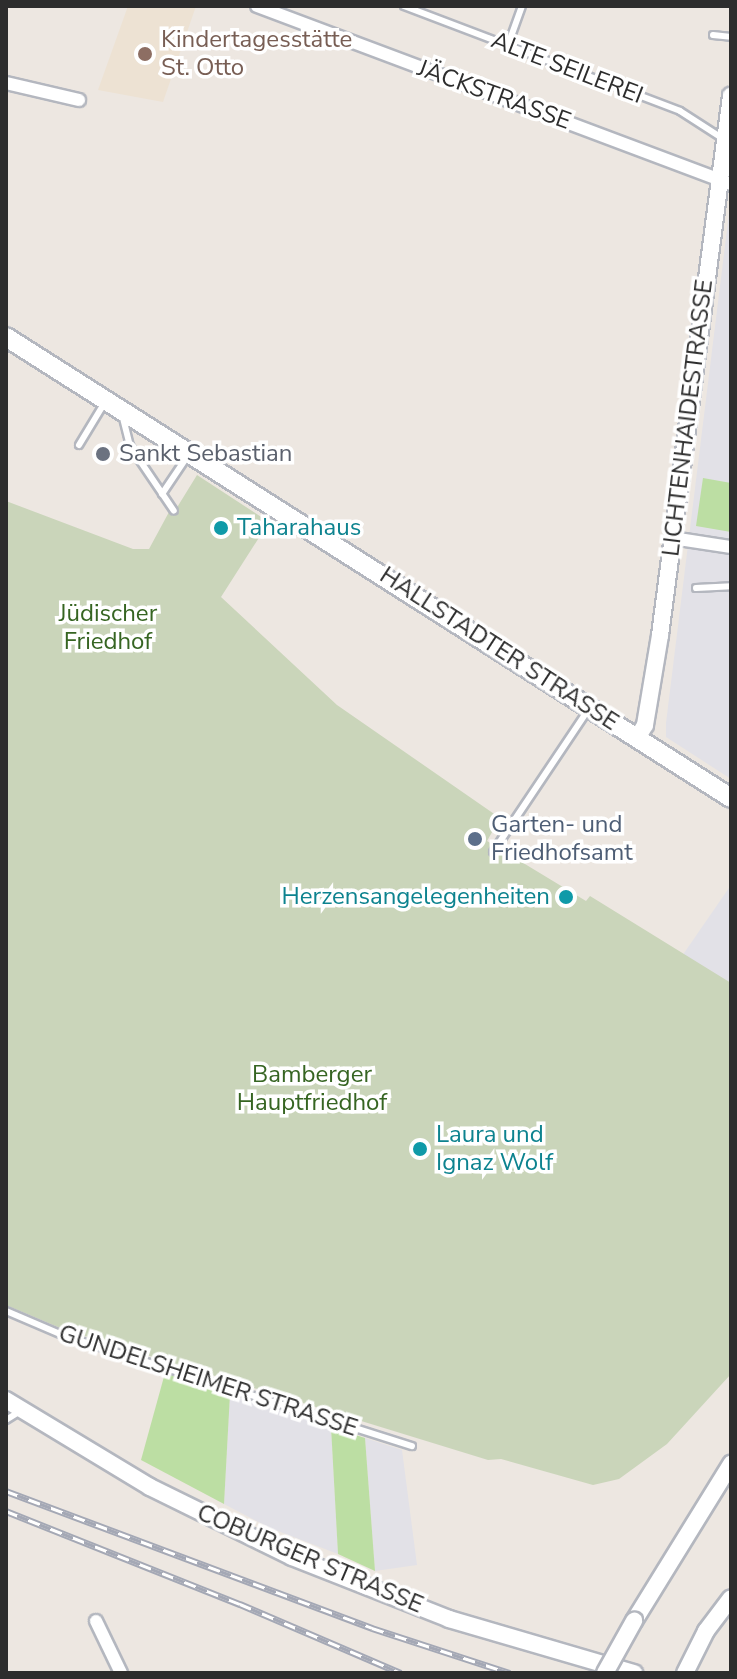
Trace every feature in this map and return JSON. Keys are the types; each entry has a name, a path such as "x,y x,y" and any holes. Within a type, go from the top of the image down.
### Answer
{"main road":[{"path":"6,337 191,453"},
{"name":"HALLSTADTER STRASSE","path":"191,453 731,798"}],"street":[{"name":"JÄCKSTRASSE","path":"257,6 725,182"},
{"path":"6,83 79,100"},
{"name":"LICHTENHAIDESTRASSE","path":"637,738 647,713 725,182 731,96"},
{"path":"672,538 731,547"},
{"name":"COBURGER STRASSE","path":"6,1400 150,1487 292,1557 449,1619 634,1673"},
{"path":"605,1673 731,1464"},
{"path":"685,1673 694,1651 731,1598"},
{"path":"96,1621 121,1673"}],"lane":[{"name":"ALTE SEILEREI","path":"404,6 728,130"},
{"path":"508,45 522,6"},
{"path":"713,35 731,37"},
{"path":"79,445 114,403 130,446 174,511"},
{"path":"162,494 191,453"},
{"path":"696,588 731,586"},
{"path":"493,852 590,707"},
{"name":"GUNDELSHEIMER STRASSE","path":"6,1311 65,1336 412,1446"},
{"path":"6,1420 22,1411"}],"shaded area":[{"name":"Kindertagesstätte St. Otto","path":"128,6 196,6 163,102 98,90"},
{"path":"731,197 731,779 666,737 666,723"},
{"path":"731,885 731,983 682,956"},
{"path":"230,1394 331,1427 338,1554 270,1528 224,1504"},
{"path":"365,1438 402,1450 417,1565 375,1571"}],"green space":[{"name":"Bamberger Hauptfriedhof","path":"197,475 269,522 221,597 337,705 500,818 487,841 586,901 590,896 731,983 731,1374 667,1444 619,1479 593,1485 501,1459 488,1460 65,1330 6,1305 6,501 133,549 149,549 169,512 173,514"},
{"path":"703,478 731,483 731,532 696,526"},
{"path":"165,1373 230,1394 224,1504 141,1460"},
{"path":"331,1427 365,1438 375,1571 338,1554"}],"railway":[{"path":"6,1491 372,1628 510,1673"},
{"path":"6,1511 240,1604 401,1673"}],"place":[{"name":"Kindertagesstätte St. Otto","path":"145,54"},
{"name":"Sankt Sebastian","path":"103,454"},
{"name":"Taharahaus","path":"221,528"},
{"name":"Garten- und Friedhofsamt","path":"475,839"},
{"name":"Herzensangelegenheiten","path":"566,897"},
{"name":"Laura und Ignaz Wolf","path":"420,1149"}],"park label":[{"name":"Jüdischer Friedhof","path":"108,628"}]}
